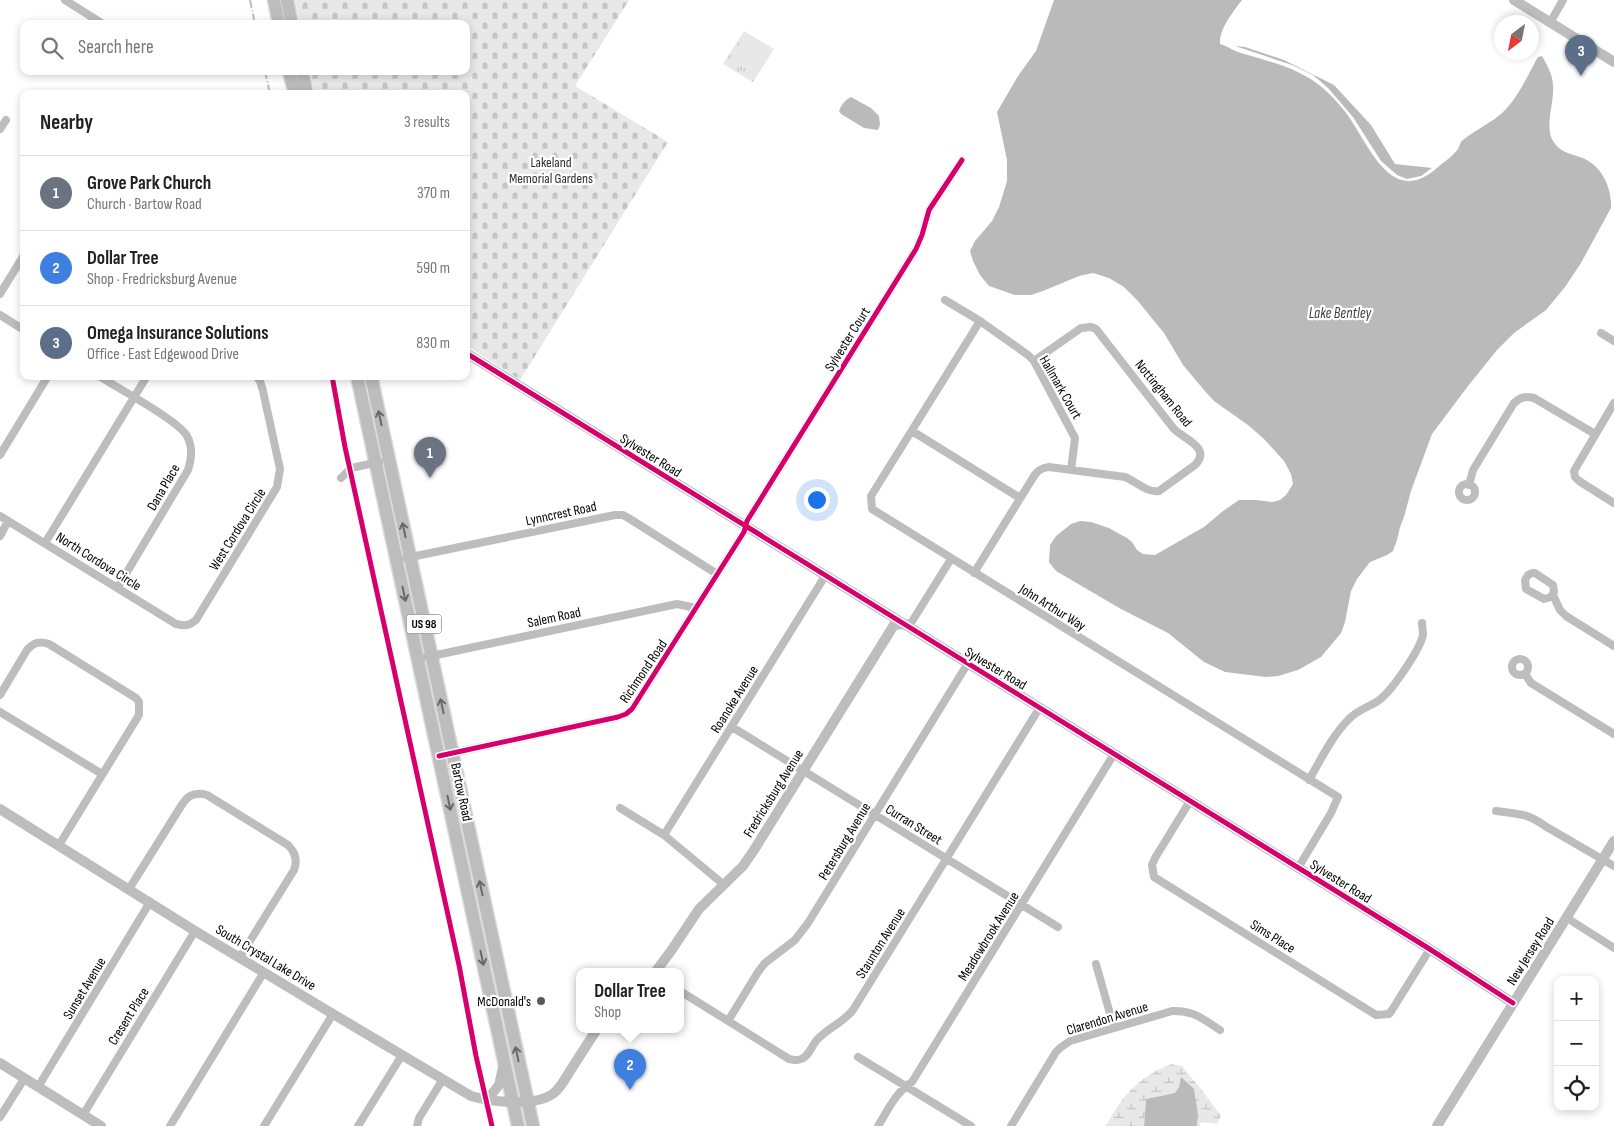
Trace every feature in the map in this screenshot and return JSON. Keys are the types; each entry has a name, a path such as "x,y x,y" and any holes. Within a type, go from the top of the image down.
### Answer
{"main road":[{"path":"274,0 278,20"},
{"path":"287,0 291,20"},
{"path":"290,75 293,90"},
{"path":"303,75 306,90"},
{"name":"Bartow Road","path":"358,380 518,1126"},
{"name":"Bartow Road","path":"372,380 533,1126"}],"street":[{"path":"65,0 97,20"},
{"path":"1514,0 1614,62"},
{"path":"1550,23 1563,0"},
{"path":"0,129 6,120"},
{"name":"Sylvester Court","path":"746,527 753,512 913,254 920,242 929,210 962,160"},
{"path":"0,294 20,262"},
{"name":"Hallmark Court","path":"945,300 980,321 1034,361 1075,438 1071,470"},
{"path":"0,315 20,328"},
{"name":"John Arthur Way","path":"980,321 871,496 872,509 1338,797 1331,813 1298,868"},
{"name":"Nottingham Road","path":"974,573 1038,470 1043,468 1071,470 1125,478 1153,492 1159,491 1196,466 1200,461 1199,449 1174,429 1096,329 1091,327 1081,328 1034,361"},
{"path":"1601,333 1614,341"},
{"name":"Sylvester Road","path":"470,355 1430,949 1513,1003"},
{"path":"0,455 46,380"},
{"name":"Dana Place","path":"105,380 175,423 186,434 191,445 192,460 181,483 118,587"},
{"path":"45,543 144,380"},
{"name":"West Cordova Circle","path":"184,626 196,620 277,487 280,469 264,391 259,380"},
{"path":"1469,485 1473,470 1514,403 1520,398 1527,396 1534,398 1595,434"},
{"path":"1613,407 1574,471 1576,479 1614,503"},
{"path":"912,431 1020,498"},
{"path":"341,478 351,468 389,460"},
{"name":"Lynncrest Road","path":"397,561 615,515 623,515 717,574"},
{"name":"North Cordova Circle","path":"0,516 176,624 184,626"},
{"path":"0,536 8,521"},
{"name":"Richmond Road","path":"439,756 626,714 640,700 746,527"},
{"path":"903,624 911,623 951,559"},
{"name":"Roanoke Avenue","path":"664,835 825,576"},
{"path":"1553,595 1560,610 1566,616 1614,646"},
{"name":"Salem Road","path":"418,660 677,604 696,608"},
{"path":"1309,780 1347,720 1358,711 1378,702 1392,688 1418,646 1423,634 1422,623"},
{"name":"Fredricksburg Avenue","path":"659,968 667,958 695,913 743,866 894,625 903,624"},
{"path":"0,695 27,650 34,643 41,641 49,644 136,698 139,702 139,715 59,845"},
{"name":"Petersburg Avenue","path":"728,1021 765,963 802,932 968,663"},
{"path":"1525,674 1531,683 1614,734"},
{"name":"Staunton Avenue","path":"684,994 789,1059 796,1061 806,1056 822,1034 842,1021 853,1010 1040,707"},
{"path":"0,712 102,774"},
{"name":"Curran Street","path":"732,727 1058,928"},
{"name":"Meadowbrook Avenue","path":"878,1126 898,1093 912,1082 1114,754"},
{"path":"129,889 187,798 193,794 201,793 215,800 288,845 295,856 296,865 294,870 240,957"},
{"name":"Sims Place","path":"1190,801 1154,858 1152,865 1154,876 1376,1015 1388,1014 1392,1010 1430,949"},
{"path":"620,808 664,835 723,884"},
{"name":"South Crystal Lake Drive","path":"0,809 196,931 471,1096 487,1100 527,1102"},
{"path":"1496,811 1535,818 1545,826 1614,866"},
{"name":"New Jersey Road","path":"1437,1126 1614,841"},
{"name":"Sunset Avenue","path":"38,1087 150,902"},
{"path":"1566,918 1614,948"},
{"name":"Cresent Place","path":"83,1115 196,931"},
{"path":"1096,964 1114,1028"},
{"path":"170,1126 264,972"},
{"name":"Clarendon Avenue","path":"1010,1126 1060,1048 1070,1041 1172,1011 1183,1010 1194,1014 1220,1030"},
{"path":"264,1126 333,1014"},
{"path":"527,1102 548,1097 558,1089 593,1033"},
{"path":"358,1126 402,1055"},
{"path":"858,1057 971,1126"},
{"path":"487,1100 499,1085 505,1062"},
{"path":"0,1064 101,1126"},
{"path":"0,1117 24,1079"},
{"path":"417,1126 419,1118 442,1079"}],"green space":[{"name":"Lakeland Memorial Gardens","path":"295,0 629,0 575,86 668,142 520,380 470,348 470,90 314,90 311,75 470,75 470,20 299,20"},
{"path":"744,31 774,49 753,82 723,64"},
{"path":"743,38 753,44 740,66 730,60"},
{"path":"757,47 766,53 754,74 744,68"},
{"path":"1172,1064 1182,1066 1198,1085 1221,1116 1217,1124 1205,1122 1197,1126 1198,1115 1180,1080 1179,1087 1175,1093 1146,1099 1144,1126 1106,1126 1118,1105 1133,1088 1150,1075"}],"water":[{"name":"Lake Bentley","path":"1054,0 1242,0 1224,27 1220,44 1238,52 1285,66 1315,82 1342,107 1376,159 1386,170 1397,178 1409,181 1422,178 1438,167 1456,152 1464,139 1501,114 1517,94 1536,60 1539,60 1539,57 1542,56 1553,84 1549,128 1553,141 1563,151 1585,159 1597,168 1608,187 1611,208 1581,263 1565,287 1546,310 1514,333 1497,350 1432,434 1411,491 1393,551 1370,562 1357,579 1351,591 1341,633 1321,657 1298,670 1278,676 1266,677 1225,672 1204,662 1168,633 1121,609 1056,571 1049,562 1050,545 1056,536 1071,524 1080,521 1091,522 1109,528 1127,538 1143,554 1155,555 1204,527 1239,500 1273,502 1280,500 1286,495 1293,484 1291,474 1284,461 1248,425 1214,401 1183,365 1164,333 1124,287 1109,278 1093,273 1079,276 1031,295 1015,295 989,286 980,275 970,251 975,241 992,221 999,207 1007,181 1007,160 997,112 1018,76 1036,51"},
{"path":"1235,46 1245,47 1284,60 1334,85 1371,125 1395,164 1432,168 1421,176 1407,179 1397,175 1381,161 1353,117 1328,88 1313,75 1292,65"},
{"path":"851,97 871,108 879,116 880,125 878,130 864,128 841,114 839,111 841,107"},
{"path":"1181,1077 1194,1089 1198,1115 1197,1126 1144,1126 1146,1099 1175,1093 1179,1087"}],"railway":[{"path":"250,0 254,20"},
{"path":"266,75 269,90"},
{"path":"333,380 345,447 459,965 476,1056 492,1126"}],"cycle path":[{"path":"439,756 618,717 632,709 744,532 747,521 916,249 929,210 962,160"},
{"path":"470,355 1428,948 1513,1003"},
{"path":"333,380 345,447 459,965 476,1056 492,1126"}],"place":[{"name":"Omega Insurance Solutions","path":"1581,76"},
{"name":"Grove Park Church","path":"430,478"},
{"name":"McDonald's","path":"541,1001"},
{"name":"Dollar Tree","path":"630,1090"}]}
